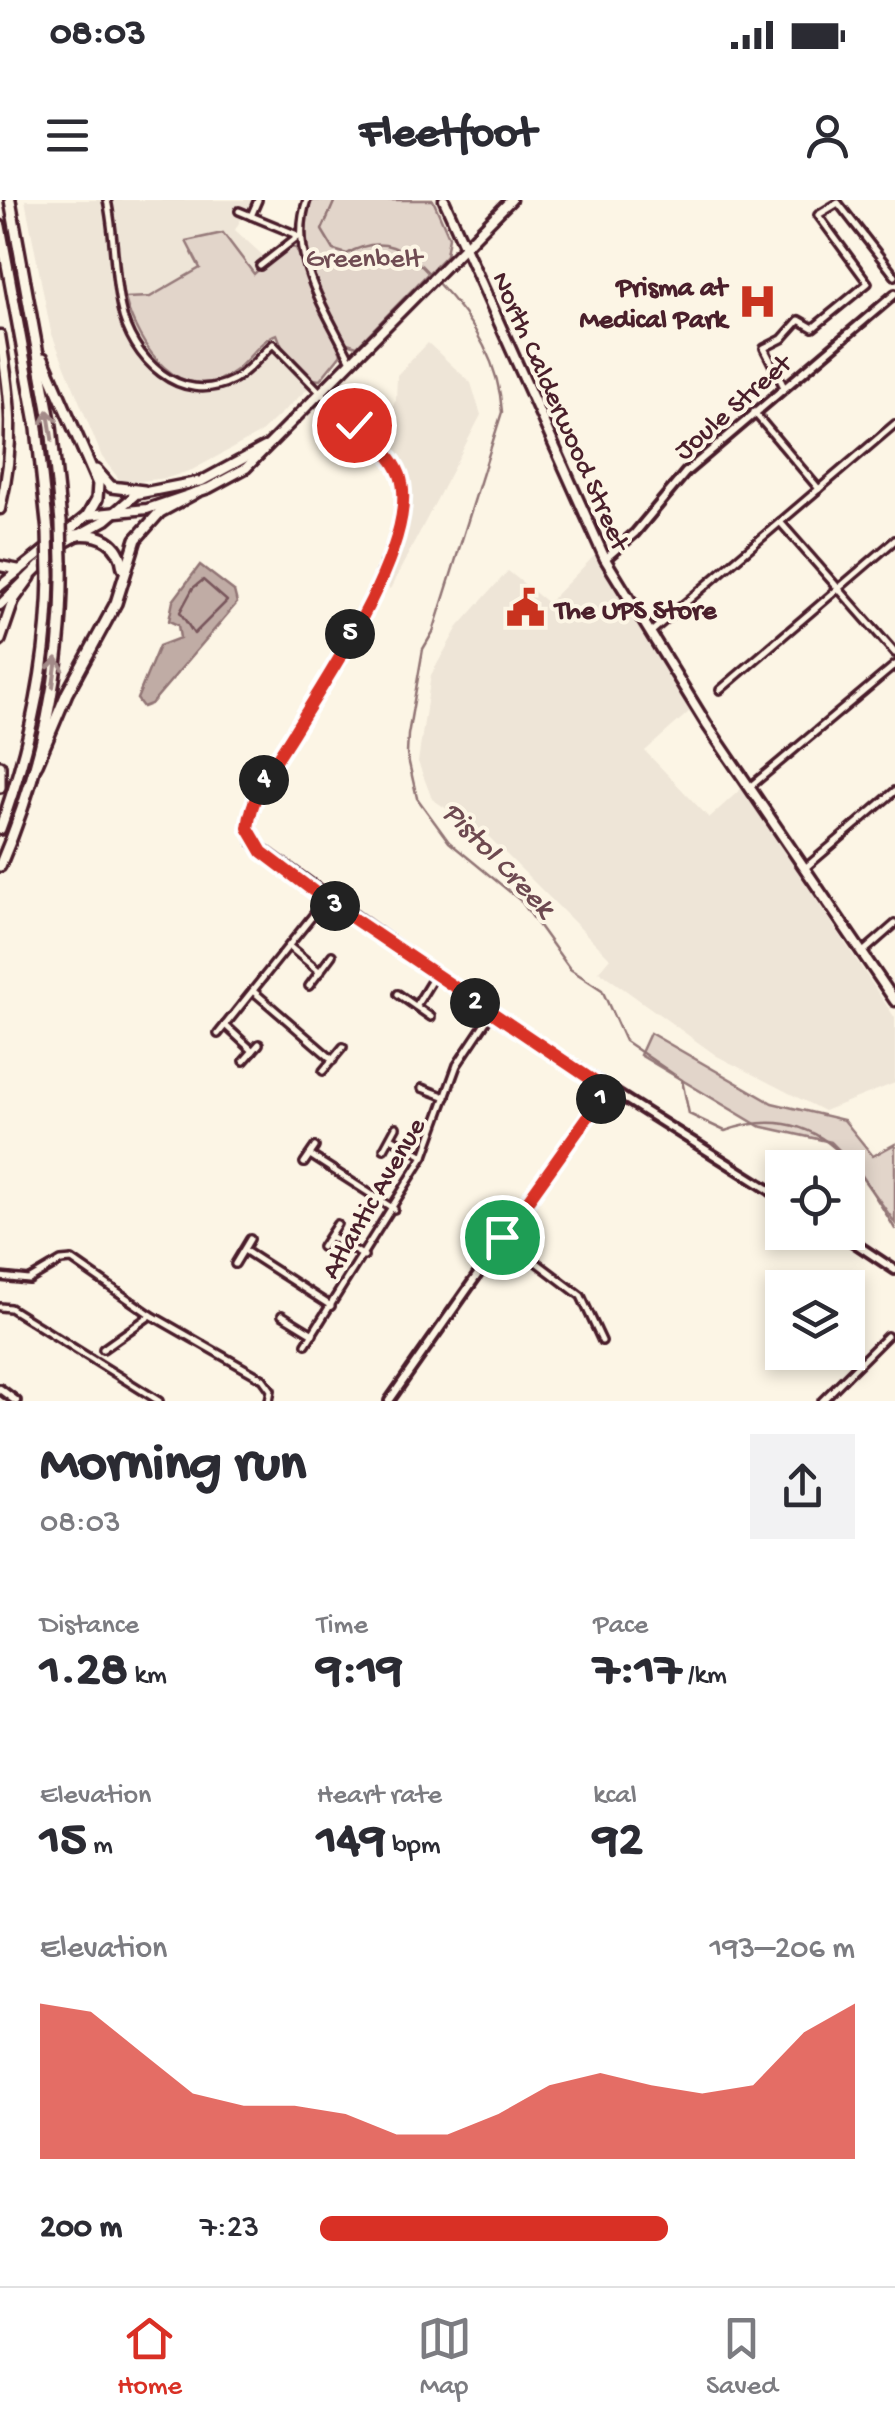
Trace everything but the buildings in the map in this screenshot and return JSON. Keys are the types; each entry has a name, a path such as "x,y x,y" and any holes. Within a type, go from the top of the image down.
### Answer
{"highway":[{"path":"10,200 34,332 61,522 56,664 37,764"},
{"path":"0,226 39,442 48,532 46,638 34,712 0,829"},
{"path":"34,332 91,464 98,492 88,515"},
{"path":"91,464 111,487 144,491"},
{"path":"0,866 37,764 121,586 132,548 147,525 168,507 194,493"},
{"path":"75,535 97,536 113,544 122,560 121,586"},
{"path":"0,640 27,573"},
{"path":"0,766 0,787"}],"main road":[{"name":"North Calderwood Street","path":"444,200 605,559 804,869 895,1001"},
{"path":"0,586 27,573 75,535 144,491 202,481 265,447 511,200"},
{"path":"0,334 14,424 0,509"},
{"path":"0,605 27,573 88,515 147,508 194,493 236,475 260,458 265,447"},
{"path":"0,566 27,573"}],"street":[{"path":"107,200 121,311 143,353 164,378 187,387 220,386 240,376 273,344 392,460 404,494 401,526 375,588 266,775 250,814 250,836 262,852 326,900 491,1014 765,1188"},
{"path":"251,216 258,200"},
{"path":"307,200 300,236 306,264 351,360"},
{"path":"784,386 764,348 782,338 799,320 813,328 868,283 818,215 837,201 895,276"},
{"path":"238,211 300,236"},
{"path":"260,266 288,240 300,236"},
{"name":"Joule Street","path":"605,559 635,534 686,472 895,294"},
{"path":"754,412 819,489"},
{"path":"650,633 895,424"},
{"path":"780,522 895,653"},
{"path":"720,690 895,540"},
{"path":"751,786 895,665"},
{"path":"804,869 895,790"},
{"path":"218,1034 326,900"},
{"path":"862,953 895,924"},
{"path":"291,948 320,972"},
{"path":"309,986 332,956"},
{"path":"416,1006 435,975"},
{"path":"253,991 332,1060"},
{"path":"398,994 432,1017"},
{"name":"Atlantic Avenue","path":"306,1344 424,1156 464,1052 491,1014"},
{"path":"226,1025 253,1051"},
{"path":"244,1061 259,1044"},
{"path":"322,1072 343,1048"},
{"path":"422,1088 446,1097"},
{"path":"388,1401 607,1090"},
{"path":"384,1148 396,1126"},
{"path":"391,1138 424,1156"},
{"path":"304,1163 315,1147"},
{"path":"310,1155 394,1208"},
{"path":"322,1247 337,1224"},
{"path":"330,1236 364,1256"},
{"path":"502,1237 581,1296 602,1340"},
{"path":"235,1264 250,1239"},
{"path":"244,1250 331,1306"},
{"path":"865,1250 895,1270"},
{"path":"0,1277 29,1280 60,1261 72,1260 151,1314 263,1379 271,1390 269,1401"},
{"path":"0,1307 10,1308 158,1401"},
{"path":"104,1349 151,1314"},
{"path":"282,1315 313,1334"},
{"path":"822,1401 887,1336"},
{"path":"0,1389 16,1401"}],"shaded area":[{"path":"25,200 252,200 235,230 269,261 290,245 296,248 341,358 259,434 192,470 167,478 122,483 102,457 51,332"},
{"path":"428,343 471,383 481,415 390,589 383,584 407,523 410,490 381,427 396,400 397,375"},
{"path":"595,555 690,711 645,751 709,818 742,788 895,1018 895,1083 824,1111 717,1056 599,971 610,958 489,837 432,799 418,762 431,675 458,627 508,571 548,603"}],"green space":[{"name":"Greenbelt","path":"307,200 433,200 449,237 446,255 357,346 344,342 310,274 303,240"},
{"path":"223,233 254,274 284,246 296,248 341,354 320,380 313,379 282,347 277,334 236,370 216,381 197,383 180,378 151,353 125,298 150,297 200,268 186,241"},
{"path":"650,1033 772,1103 844,1120 873,1156 895,1144 895,1223 865,1180 865,1150 839,1150 831,1142 759,1126 640,1055"}],"water":[{"path":"200,565 234,591 237,603 151,704 143,707 137,699 159,646 180,638 178,625 169,621 173,601"}],"waterway":[{"name":"Pistol Creek","path":"335,200 322,230 334,250 347,254 371,245 393,247 413,258 431,276"},
{"name":"Pistol Creek","path":"437,282 481,341 495,375 502,412 433,632 423,649 407,754 417,798 449,842 521,901 570,969 602,990 625,1041 682,1080 689,1114 725,1131 756,1123 807,1130 847,1159 895,1229"}],"place":[{"name":"Prisma at Medical Park","path":"757,301"},
{"name":"The UPS Store","path":"525,608"}],"route":[{"path":"354,425 379,446 398,470 404,494 401,526 375,588 294,733 266,775 248,828 262,852 320,896 607,1090 502,1237"}]}
